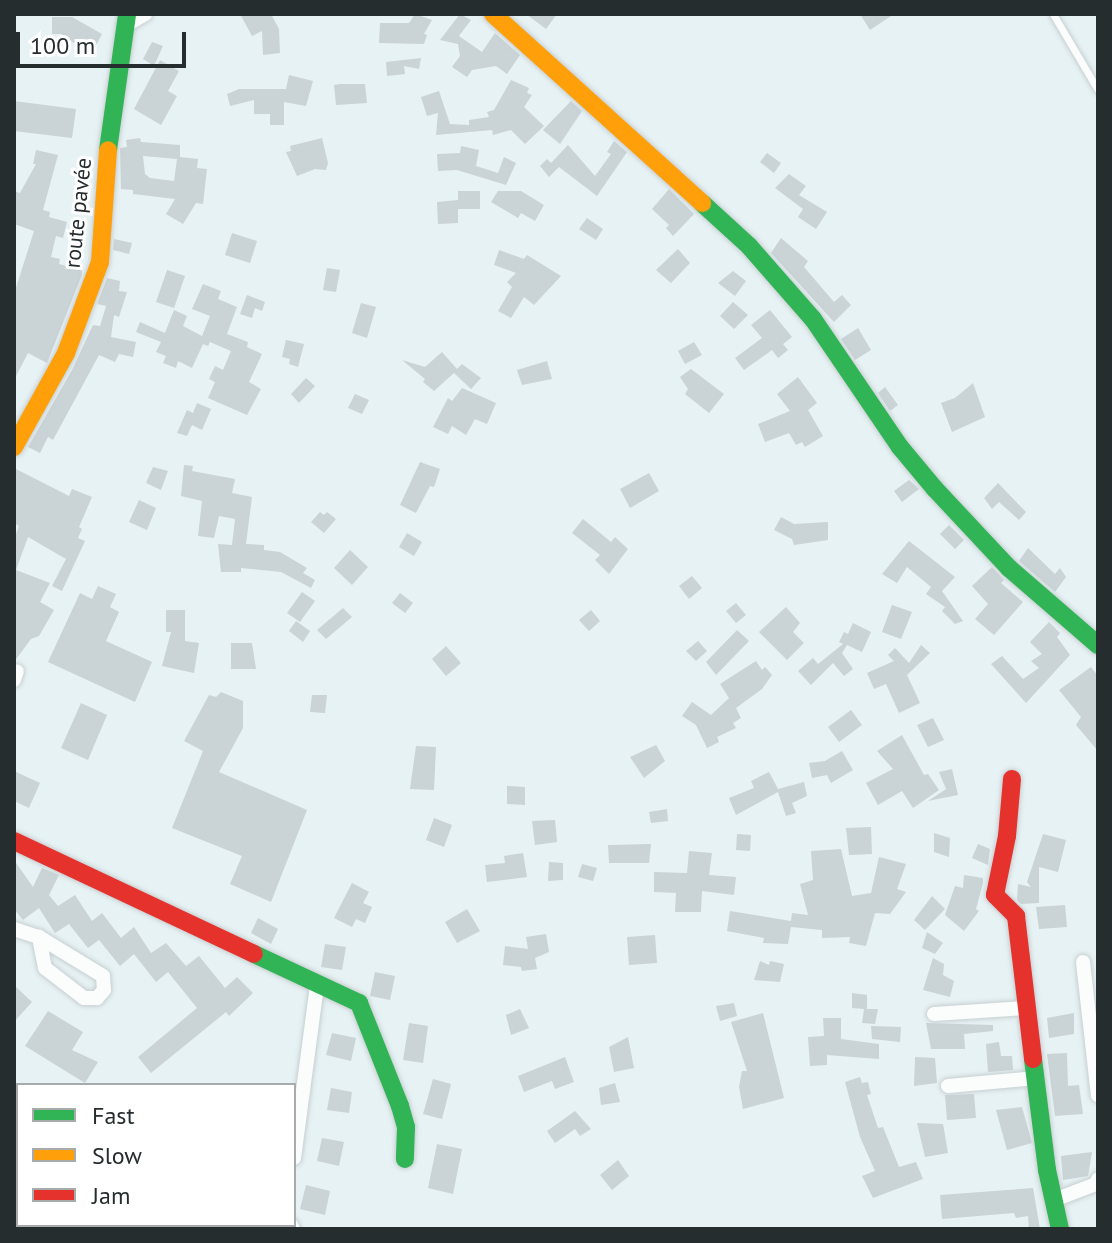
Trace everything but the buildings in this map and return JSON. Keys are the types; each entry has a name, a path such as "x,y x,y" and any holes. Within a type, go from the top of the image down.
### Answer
{"street":[{"path":"127,19 145,14"},
{"path":"493,14 749,246 813,319 900,447 935,489 1009,568 1098,645"},
{"name":"route pavée","path":"14,447 66,353 93,288 100,262 111,112 127,19"},
{"path":"1012,779 1007,836 995,895 1016,916 1026,1008 1060,1229"},
{"path":"14,841 317,986 354,999 363,1009 400,1106 406,1127 405,1159"},
{"path":"14,929 39,937 103,976 104,990 97,998 84,998 45,968 40,958 39,937"},
{"path":"1083,962 1098,1095"},
{"path":"296,1143 317,986"},
{"path":"934,1014 1026,1008"},
{"path":"948,1086 1037,1078"},
{"path":"1054,1200 1096,1184 1098,1179"}],"lane":[{"path":"1053,14 1098,90"}],"traffic: fast":[{"path":"108,150 127,14"},
{"path":"702,203 749,246 813,319 900,447 935,489 1009,568 1098,645"},
{"path":"254,954 359,1003 400,1106 406,1127 405,1159"},
{"path":"1033,1059 1047,1170 1060,1229"}],"traffic: slow":[{"path":"493,14 702,203"},
{"path":"14,447 66,353 100,262 108,150"}],"traffic: jam":[{"path":"1012,779 1007,836 995,895 1016,916 1033,1059"},
{"path":"14,841 254,954"}]}
